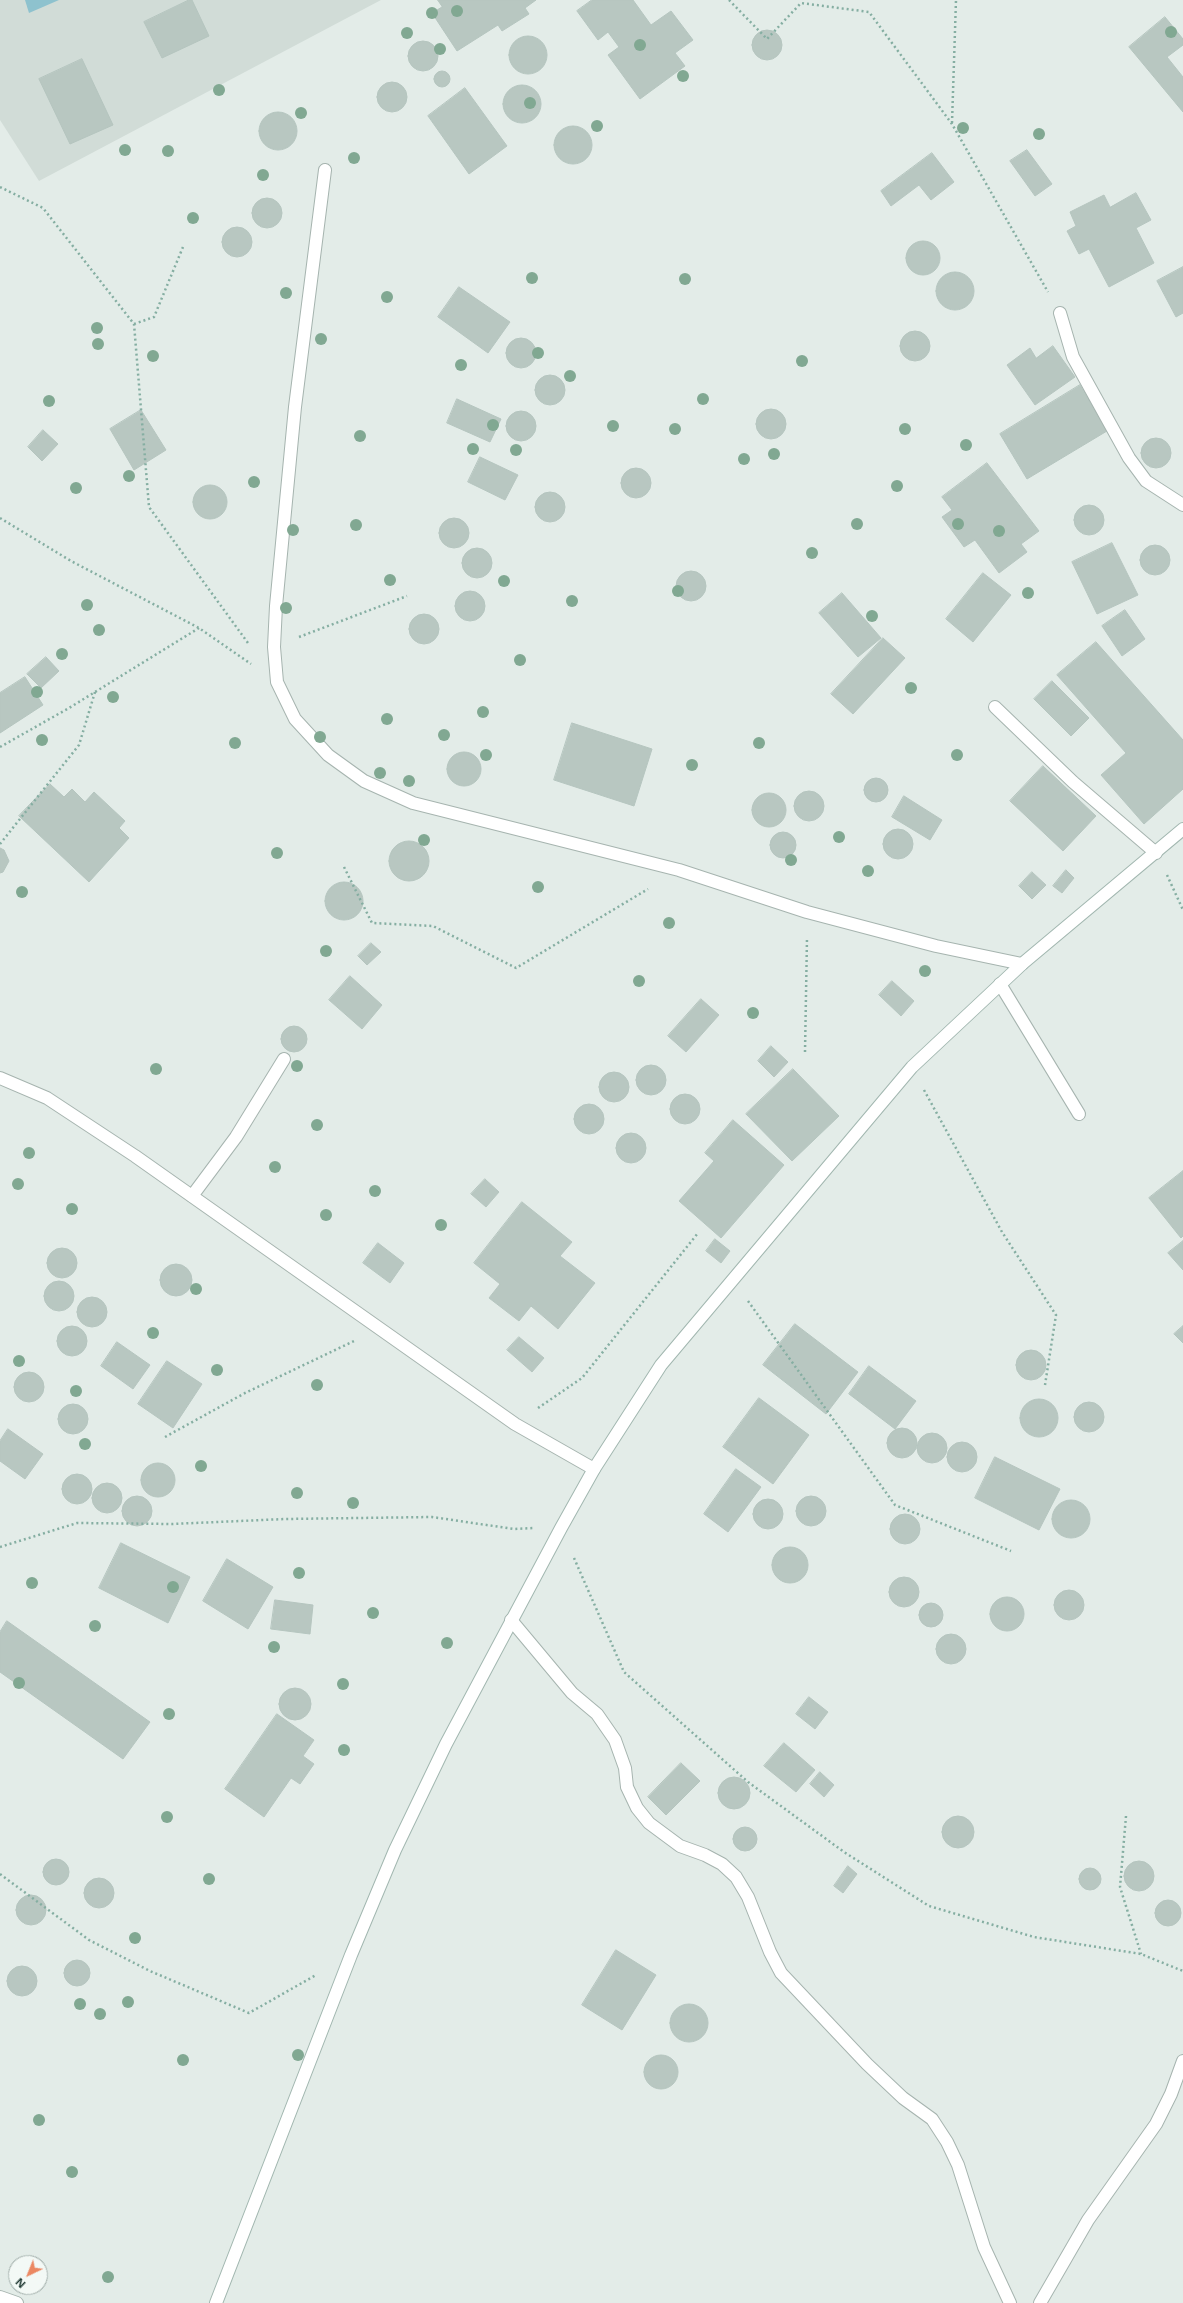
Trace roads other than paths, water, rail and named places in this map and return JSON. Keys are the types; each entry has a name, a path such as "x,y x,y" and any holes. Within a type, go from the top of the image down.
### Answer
{"street":[{"path":"325,170 295,407 276,606 274,647 277,682 295,719 328,755 364,781 413,803 679,870 807,912 936,946 1022,964"},
{"path":"1060,314 1073,357 1129,458 1146,482 1183,505"},
{"path":"995,707 1073,782 1156,853"},
{"path":"216,2303 351,1955 395,1850 446,1744 561,1528 594,1469 661,1365 912,1067 1022,964 1183,829"},
{"path":"1000,984 1079,1114"},
{"path":"192,1196 236,1137 284,1059"},
{"path":"0,1078 48,1098 136,1156 381,1328 514,1424 594,1469"},
{"path":"511,1620 572,1693 597,1714 615,1740 624,1768 627,1787 637,1808 649,1823 680,1846 705,1855 722,1864 736,1877 748,1896 770,1952 782,1973 867,2064 903,2098 932,2119 948,2142 958,2165 984,2247 1010,2303"},
{"path":"1040,2303 1088,2220 1156,2124 1171,2094 1183,2061"},
{"path":"0,2297 17,2303"}],"water":[{"path":"25,0 59,0 29,13"}]}
